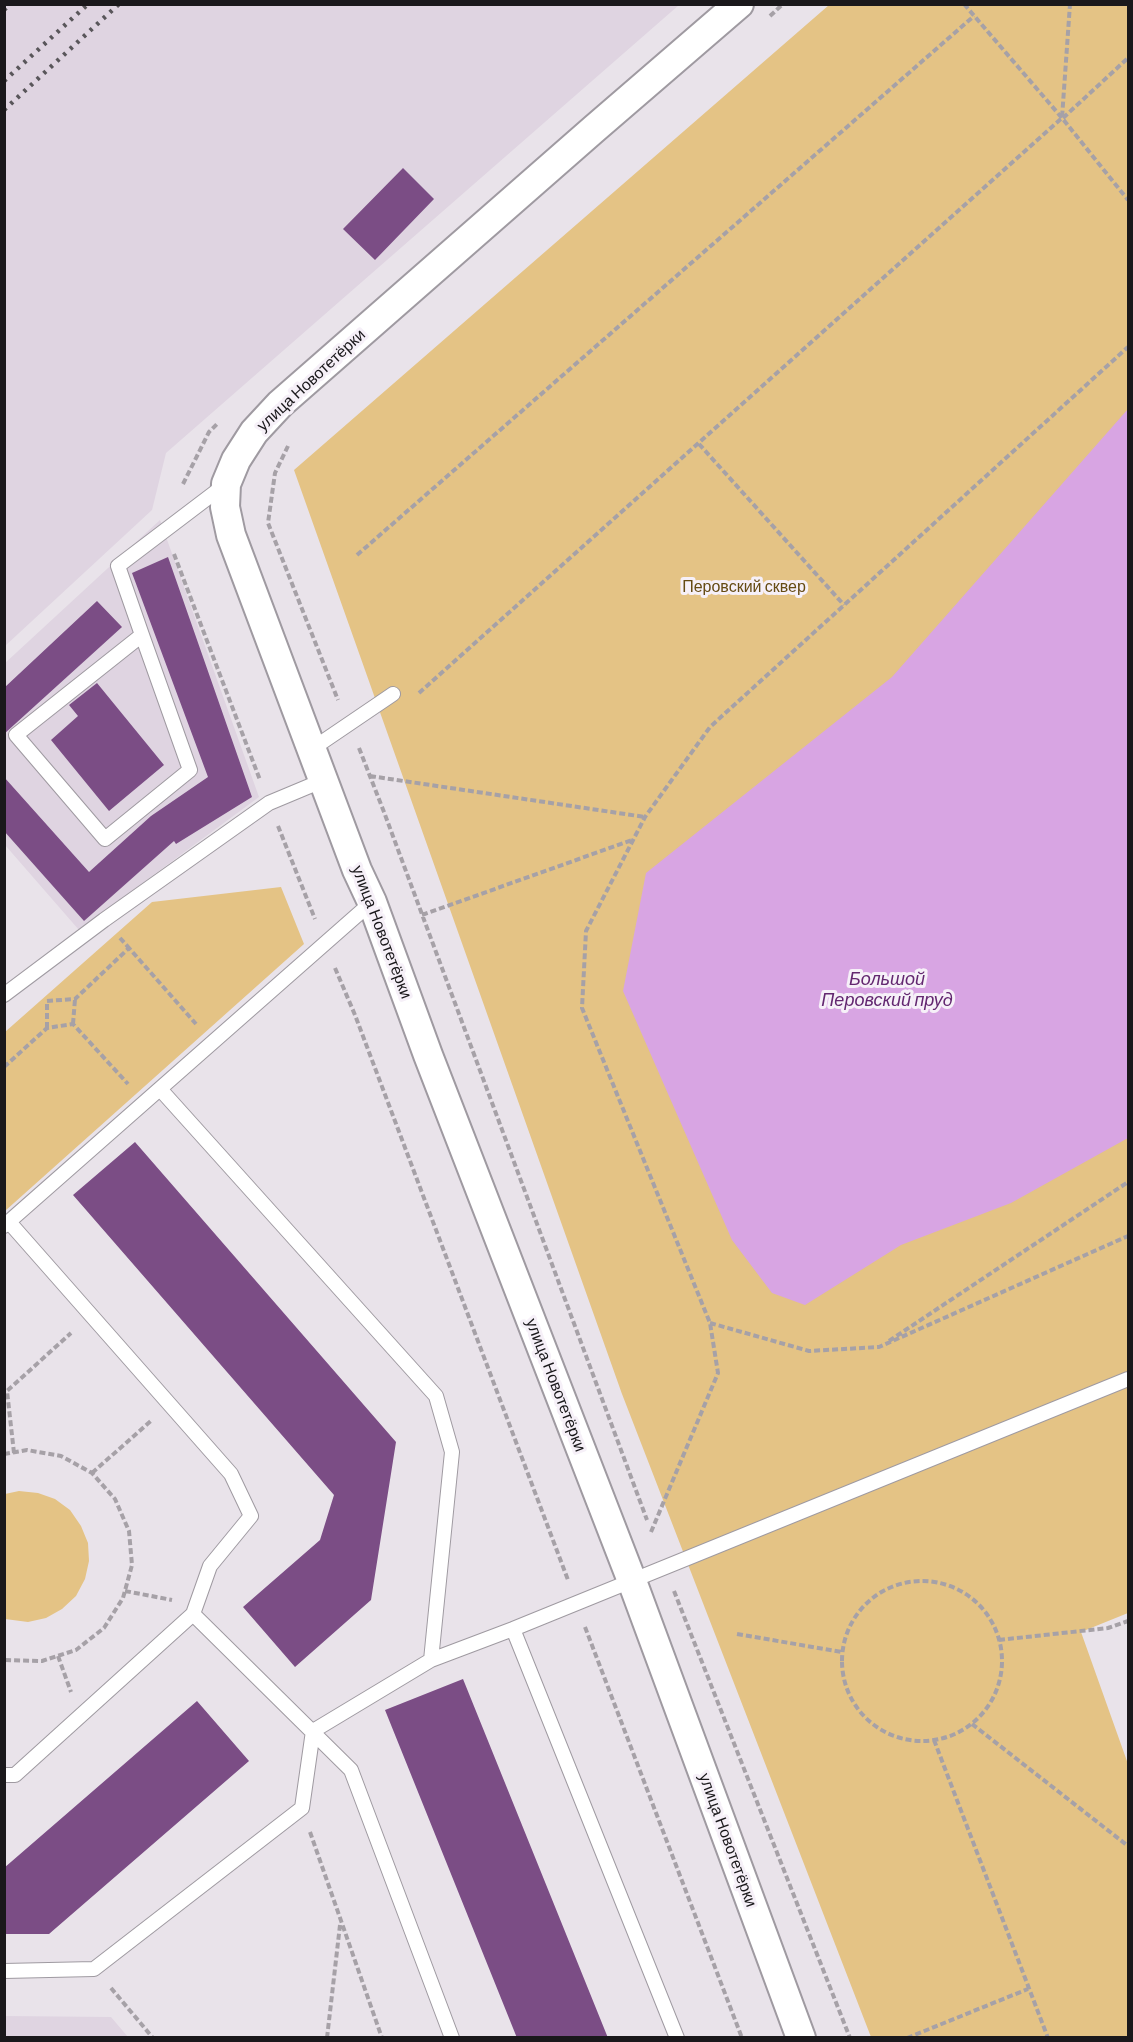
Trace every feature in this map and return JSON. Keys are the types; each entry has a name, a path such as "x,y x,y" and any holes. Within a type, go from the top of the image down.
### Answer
{"street":[{"name":"улица Новотетёрки","path":"740,4 280,404 254,432 236,460 226,484 225,507 231,535 357,870 372,902 428,1055 632,1581 801,2037"}],"lane":[{"path":"142,635 16,735 105,839 190,770 118,566 226,484"},
{"path":"312,749 393,694"},
{"path":"4,995 269,803 324,780"},
{"path":"4,1775 15,1775 195,1609 210,1566 251,1516 231,1474 91,1315 7,1224 372,902"},
{"path":"160,1089 436,1396 452,1452 431,1660"},
{"path":"313,1731 431,1660 513,1629 1128,1379"},
{"path":"195,1609 351,1770 452,2037"},
{"path":"513,1629 677,2037"},
{"path":"4,1971 94,1969 302,1808 313,1731"}],"path":[{"path":"765,20 783,4"},
{"path":"964,4 1062,118 1128,200"},
{"path":"1062,118 1070,4"},
{"path":"357,555 974,16"},
{"path":"412,699 1128,58"},
{"path":"651,1532 718,1373 710,1323 582,1008 586,931 645,817 710,727 1128,347"},
{"path":"224,417 209,432 174,501 168,528 172,549 269,803 355,1015 564,1566 575,1603 742,2037"},
{"path":"292,439 275,473 268,523 370,776 651,1532 850,2037"},
{"path":"699,444 844,605"},
{"path":"370,776 645,817"},
{"path":"422,915 633,840"},
{"path":"47,1028 47,1001 75,999 129,948 213,1042"},
{"path":"75,999 73,1024 145,1102"},
{"path":"4,1067 47,1028 73,1024"},
{"path":"879,1347 1128,1182"},
{"path":"710,1323 809,1351 879,1347 1128,1236"},
{"path":"14,1453 7,1391 91,1315"},
{"path":"92,1473 170,1405"},
{"path":"4,1454 27,1450 61,1456 92,1473 115,1499 129,1531 132,1565 123,1599 104,1628 76,1650 42,1661 4,1660"},
{"path":"931,1581 951,1587 970,1597 985,1611 999,1640 1002,1671 996,1691 986,1709 972,1724 954,1735 934,1740 913,1741 892,1736 874,1726 859,1711 848,1693 843,1673 842,1652 847,1632 857,1613 872,1599 890,1588 910,1582 931,1581"},
{"path":"125,1591 195,1609"},
{"path":"999,1640 1108,1628 1128,1621"},
{"path":"737,1634 842,1652"},
{"path":"58,1656 79,1717"},
{"path":"972,1724 1128,1845"},
{"path":"934,1740 1048,2037"},
{"path":"302,1808 382,2037"},
{"path":"327,2037 340,1922"},
{"path":"94,1969 153,2037"},
{"path":"907,2037 1028,1989"}],"shaded area":[{"path":"5,5 679,5 166,453 152,510 5,646"},
{"path":"160,520 259,797 79,930 5,845 4,664"},
{"path":"5,2016 111,2017 128,2037 5,2037"}],"green space":[{"name":"Перовский сквер","path":"829,5 1128,5 1128,1613 1081,1632 1128,1764 1128,2037 871,2037 622,1394 294,470"},
{"path":"281,887 304,944 5,1211 5,1032 152,902"},
{"path":"19,1491 38,1493 55,1499 70,1510 81,1526 88,1543 89,1561 85,1579 76,1596 62,1609 46,1618 28,1622 5,1619 5,1494"}],"water":[{"name":"Большой Перовский пруд","path":"1128,409 1128,1138 1011,1203 901,1245 805,1305 772,1293 732,1240 623,991 646,873 892,677"}],"building":[{"path":"403,168 434,199 375,260 343,229"},
{"path":"168,557 252,797 176,844 174,841 84,921 4,831 4,777 89,872 151,816 208,777 132,573"},
{"path":"97,601 122,627 4,734 4,688"},
{"path":"97,683 164,765 109,811 51,740 78,716 69,705"},
{"path":"135,1142 396,1442 371,1600 295,1667 243,1607 320,1540 334,1495 73,1195"},
{"path":"463,1679 608,2038 517,2038 385,1710"},
{"path":"197,1701 249,1761 49,1934 4,1934 4,1868"}],"railway":[{"path":"4,10 10,4"},
{"path":"4,81 88,4"},
{"path":"4,110 119,4"}]}
